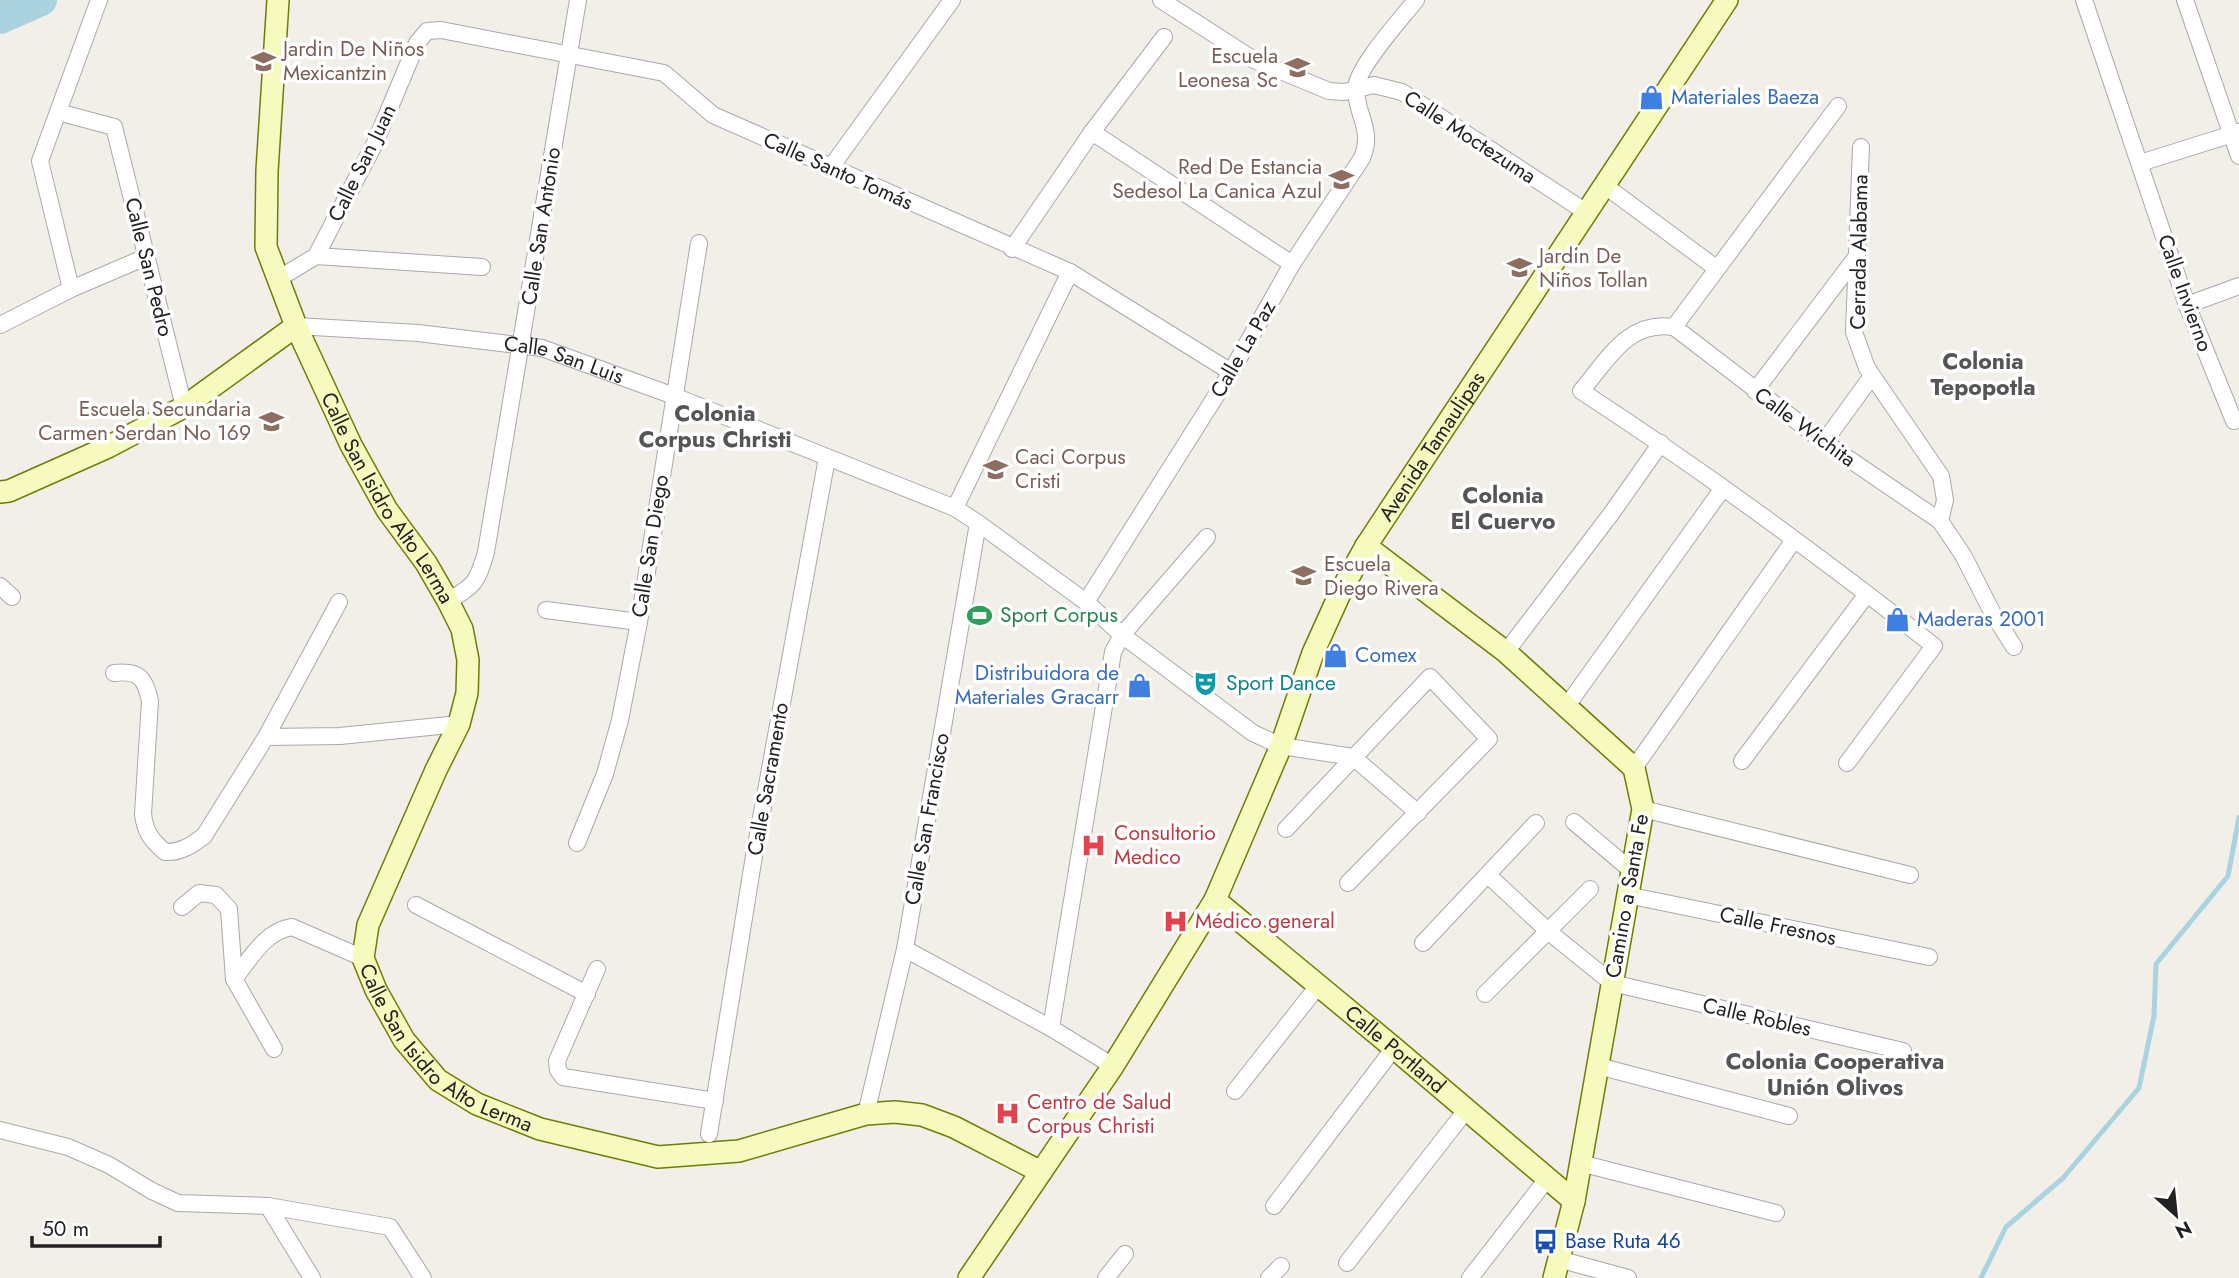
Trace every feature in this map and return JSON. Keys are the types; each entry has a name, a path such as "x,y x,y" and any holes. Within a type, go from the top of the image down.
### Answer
{"street":[{"path":"71,289 40,161 99,0"},
{"name":"Calle San Isidro Alto Lerma","path":"278,0 265,215 266,247 296,326 351,445 387,510 426,563 448,601 462,629 468,660 467,693 458,724 368,925 363,958 376,990 404,1040 438,1080 477,1104 540,1129 657,1157 746,1149 866,1114 895,1112 922,1115 954,1127 1041,1172"},
{"name":"Calle San Antonio","path":"448,601 471,588 479,575 486,552 578,0"},
{"path":"831,167 952,0"},
{"path":"1356,88 1366,64 1416,0"},
{"name":"Avenida Tamaulipas","path":"969,1278 1113,1066 1215,900 1281,746 1313,653 1342,589 1366,546 1727,0"},
{"name":"Calle Invierno","path":"2084,0 2187,305 2234,421"},
{"path":"2185,0 2236,133 2239,156"},
{"name":"Calle Moctezuma","path":"1170,2 1254,60 1329,91 1344,92 1374,85 1402,92 1586,212"},
{"name":"Calle Santo Tomás","path":"427,31 441,30 664,73 713,115 1070,272 1231,372"},
{"name":"Calle San Juan","path":"316,256 375,143 417,43 427,31"},
{"path":"1012,248 1092,132 1164,37"},
{"name":"Calle La Paz","path":"1086,602 1231,372 1292,264 1362,158 1367,137 1356,88"},
{"path":"1838,106 1674,327 1658,325 1642,328 1625,339 1581,391 1661,443 1867,593 1934,646 1847,763"},
{"name":"Calle San Pedro","path":"58,112 114,127 184,407"},
{"path":"1092,132 1292,264"},
{"path":"2140,163 2236,133"},
{"name":"Cerrada Alabama","path":"1861,147 1854,331 1867,368 1941,476 1945,500 1940,521"},
{"path":"1604,184 1716,268"},
{"name":"Calle San Diego","path":"577,843 605,774 614,742 639,622 699,243"},
{"path":"278,279 316,256 482,267"},
{"path":"1755,391 1857,256"},
{"path":"0,325 71,289 146,257"},
{"path":"955,508 1070,272"},
{"path":"2187,305 2239,286"},
{"path":"0,492 9,491 108,447 184,407 296,326"},
{"name":"Calle San Luis","path":"296,326 418,333 542,348 674,396 955,508 1086,602 1122,635 1253,733 1281,746 1353,757"},
{"name":"Calle Wichita","path":"1674,327 1824,442 1940,521"},
{"path":"1824,442 1872,376"},
{"path":"1506,652 1611,514 1661,443"},
{"name":"Calle Sacramento","path":"709,1134 754,856 827,458"},
{"path":"1566,707 1723,488"},
{"path":"1940,521 1963,555 1992,612 2014,647"},
{"name":"Calle San Francisco","path":"866,1114 905,949 978,523"},
{"path":"1051,1028 1113,652 1122,635 1207,537"},
{"path":"1366,546 1506,652 1634,768 1794,540"},
{"path":"0,586 12,597"},
{"path":"1742,761 1867,593"},
{"path":"114,673 128,671 139,676 147,686 150,701 143,814 145,830 152,841 165,852 174,853 191,846 204,836 266,737 339,602"},
{"path":"546,610 639,622"},
{"path":"1286,829 1430,677 1489,739 1348,883"},
{"path":"266,737 340,736 458,724"},
{"path":"1353,757 1418,813"},
{"name":"Camino a Santa Fe","path":"1556,1269 1574,1201 1643,809 1634,768"},
{"path":"1643,809 1910,875"},
{"path":"1573,822 1632,871"},
{"path":"1423,943 1536,824"},
{"path":"1488,875 1549,932 1612,984"},
{"path":"1485,994 1590,889"},
{"path":"182,907 199,893 216,895 229,909 234,979 274,1049"},
{"name":"Calle Fresnos","path":"1627,895 1929,957"},
{"name":"Calle Portland","path":"1215,900 1574,1201"},
{"path":"416,905 587,994"},
{"path":"234,979 270,934 281,928 292,927 363,958"},
{"path":"905,949 1051,1028 1113,1066"},
{"path":"597,969 557,1061 558,1070 563,1077 715,1101"},
{"name":"Calle Robles","path":"1612,984 1903,1051"},
{"path":"1235,1091 1318,986"},
{"path":"1274,1206 1394,1048"},
{"path":"1598,1066 1790,1116"},
{"path":"1347,1263 1467,1109"},
{"path":"0,1130 68,1147 109,1165 178,1203 268,1206 390,1227 423,1278"},
{"path":"1580,1163 1776,1213"},
{"path":"1470,1278 1547,1179"},
{"path":"268,1206 312,1278"},
{"path":"1106,1278 1125,1254"},
{"path":"1269,1278 1281,1266"},
{"path":"1556,1269 1628,1278"}],"waterway":[{"path":"0,18 41,0"},
{"path":"1981,1278 2006,1227 2063,1178 2139,1088 2154,1016 2156,964 2228,876 2239,817"}],"place":[{"name":"Jardin De Niños Mexicantzin","path":"263,61"},
{"name":"Escuela Leonesa Sc","path":"1298,68"},
{"name":"Materiales Baeza","path":"1651,97"},
{"name":"Red De Estancia Sedesol La Canica Azul","path":"1342,179"},
{"name":"Jardin De Niños Tollan","path":"1519,268"},
{"name":"Escuela Secundaria Carmen Serdan No 169","path":"271,421"},
{"name":"Caci Corpus Cristi","path":"995,469"},
{"name":"Escuela Diego Rivera","path":"1304,576"},
{"name":"Sport Corpus","path":"980,615"},
{"name":"Maderas 2001","path":"1897,619"},
{"name":"Comex","path":"1335,655"},
{"name":"Sport Dance","path":"1206,683"},
{"name":"Distribuidora de Materiales Gracarr","path":"1139,685"},
{"name":"Consultorio Medico","path":"1094,845"},
{"name":"Médico general","path":"1175,921"},
{"name":"Centro de Salud Corpus Christi","path":"1007,1114"},
{"name":"Base Ruta 46","path":"1545,1241"}],"district":[{"name":"Colonia Tepopotla","path":"1983,374"},
{"name":"Colonia Corpus Christi","path":"715,426"},
{"name":"Colonia El Cuervo","path":"1503,508"},
{"name":"Colonia Cooperativa Unión Olivos","path":"1835,1074"}]}
